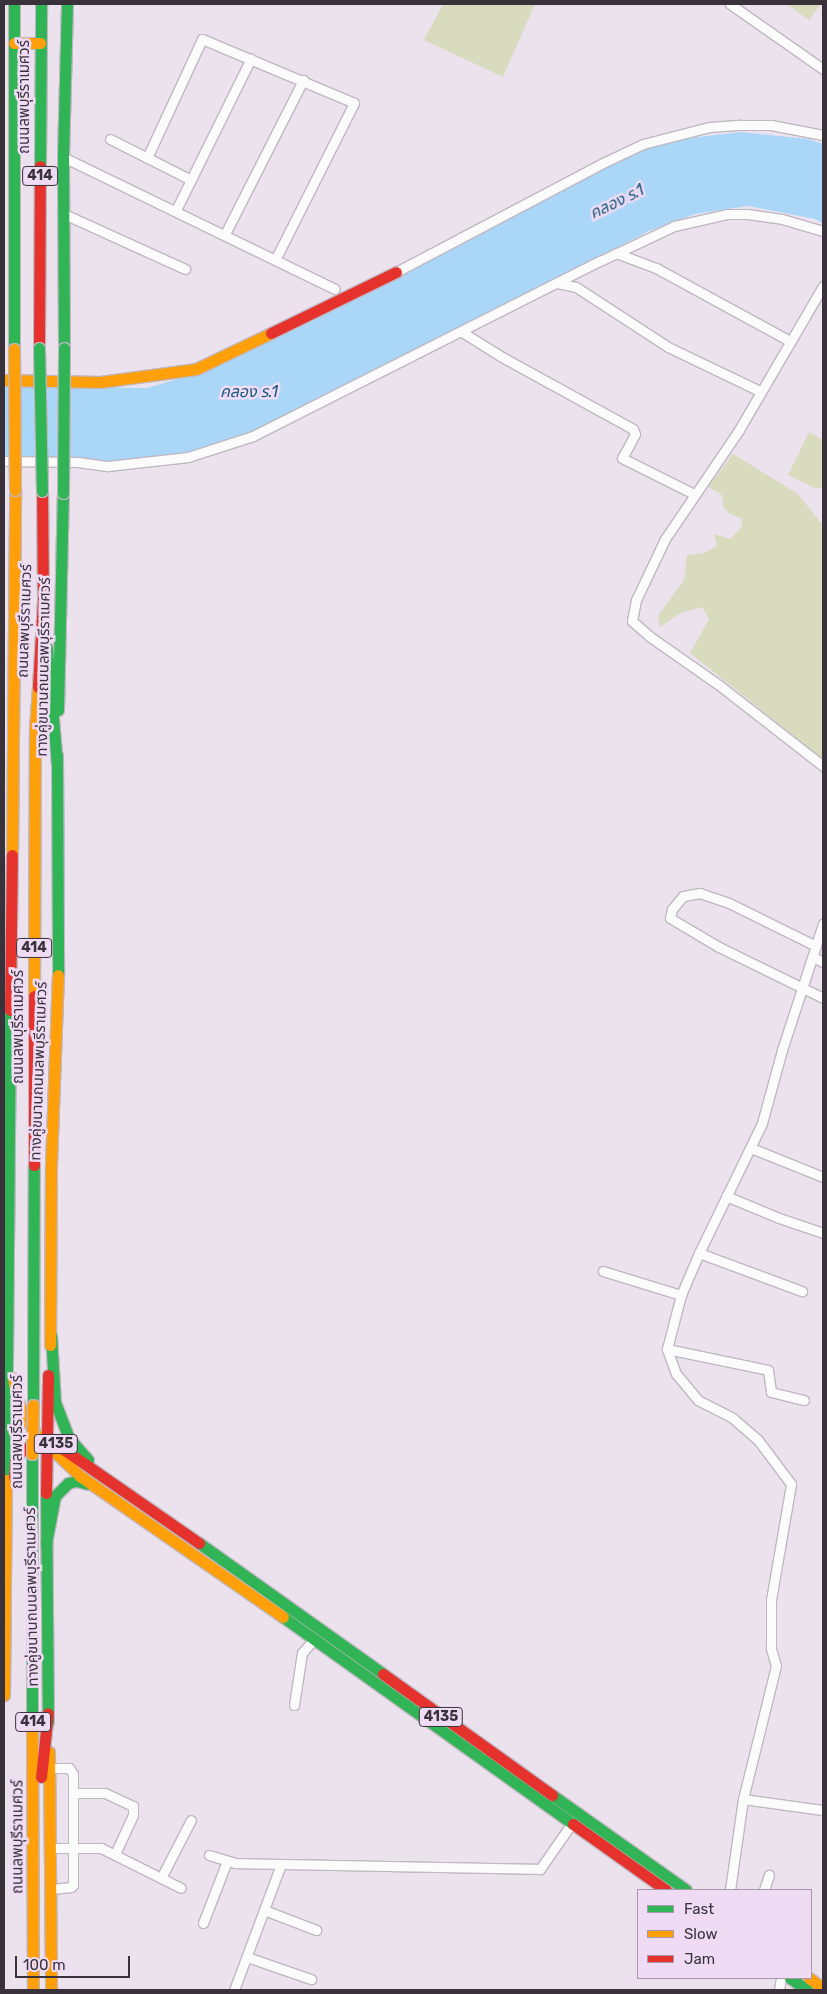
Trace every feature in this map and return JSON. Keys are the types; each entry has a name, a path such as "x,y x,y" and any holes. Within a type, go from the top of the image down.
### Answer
{"main road":[{"name":"ถนนลพบุรีราเมศวร์","path":"4,1695 15,490 14,4"},
{"name":"ถนนลพบุรีราเมศวร์","path":"33,1990 32,1454 35,729 43,600 39,348 41,4"},
{"name":"ทางคู่ขนานถนนลพบุรีราเมศวร์","path":"51,1990 45,1443 50,1336 51,1164 58,984 57,765 63,493 64,157 67,4"},
{"path":"14,43 40,43"},
{"path":"4,380 100,382 196,369 396,272"},
{"path":"43,600 57,765"},
{"path":"12,728 35,729"},
{"path":"4,1073 9,1017"},
{"path":"50,1336 55,1402 61,1421 69,1438 100,1474"},
{"name":"4135","path":"7,1348 17,1399 23,1414 45,1443 80,1476 314,1639 665,1889"},
{"name":"4135","path":"5,1583 15,1461 20,1452 30,1446 45,1443 56,1444 685,1889"},
{"path":"46,1543 55,1496 68,1483 77,1481 94,1486"},
{"path":"34,1848 48,1713"},
{"path":"791,1979 807,1990"},
{"path":"810,1979 823,1988"}],"street":[{"path":"730,4 823,69"},
{"path":"147,158 202,39 251,58 354,103 276,258"},
{"path":"176,210 251,58"},
{"path":"225,234 303,80"},
{"path":"396,272 605,162 643,144 709,127 741,125 771,125 823,135"},
{"path":"110,138 191,180"},
{"path":"64,157 276,258 335,289"},
{"path":"64,214 185,269"},
{"path":"4,461 78,462 108,466 188,457 254,436 616,253 674,226 727,214 747,214 782,219 823,231"},
{"path":"616,253 656,268 790,341"},
{"path":"557,283 576,287 668,347 760,391"},
{"path":"823,286 760,391 739,430 694,494 665,540 636,600 632,621 649,636 712,680 823,766"},
{"path":"462,332 502,357 633,429 635,434 622,458 694,494"},
{"path":"816,946 737,907 700,893 682,896 672,909 670,918 719,946 823,998"},
{"path":"730,1889 743,1799 776,1666 771,1648 770,1600 791,1484 758,1440 733,1418 698,1400 676,1374 667,1349 680,1295 762,1123 823,924"},
{"path":"813,957 823,962"},
{"path":"751,1148 823,1177"},
{"path":"726,1196 823,1234"},
{"path":"699,1253 802,1292"},
{"path":"603,1271 680,1295"},
{"path":"667,1349 768,1370 771,1392 804,1400"},
{"path":"294,1706 302,1653 314,1639"},
{"path":"49,1768 72,1770 74,1848 73,1885 71,1887 51,1889"},
{"path":"73,1793 105,1792 133,1806 133,1815 115,1854"},
{"path":"743,1799 822,1810"},
{"path":"161,1878 190,1820"},
{"path":"209,1855 235,1863 540,1870 572,1823"},
{"path":"50,1848 102,1848 181,1888"},
{"path":"203,1924 228,1861"},
{"path":"234,1990 281,1864"},
{"path":"764,1889 769,1875"},
{"path":"264,1910 316,1930"},
{"path":"247,1957 311,1979"}],"green space":[{"path":"443,4 535,4 503,77 424,40"},
{"path":"786,4 821,4 809,20"},
{"path":"809,432 823,440 823,488 814,488 788,475"},
{"path":"733,454 798,494 821,523 823,521 823,759 690,653 709,619 702,607 681,613 660,627 658,616 684,580 687,555 704,553 717,546 714,534 731,539 742,526 742,519 730,514 724,508 721,494 708,487"}],"water":[{"name":"คลอง ร.1","path":"741,132 808,139 823,144 823,223 815,219 748,206 695,214 649,231 249,434 187,454 112,464 4,460 4,386 147,388 195,374 628,155 681,139"}],"traffic: fast":[{"path":"14,4 14,349"},
{"path":"40,166 41,4"},
{"path":"64,348 63,157 67,4"},
{"path":"39,348 42,491"},
{"path":"63,493 64,348"},
{"path":"58,710 63,493"},
{"path":"47,648 57,765"},
{"path":"57,755 58,975"},
{"path":"6,1480 10,1010"},
{"path":"33,1405 34,1165"},
{"path":"51,1335 55,1402 69,1438 88,1460"},
{"path":"32,1454 32,1720"},
{"path":"46,1543 55,1496 68,1483 77,1481 88,1484"},
{"path":"46,1493 48,1722"},
{"path":"199,1543 383,1674"},
{"path":"283,1617 573,1824"},
{"path":"552,1795 685,1889"},
{"path":"791,1979 807,1990"}],"traffic: slow":[{"path":"14,43 40,43"},
{"path":"4,380 100,382 196,369 271,333"},
{"path":"14,349 15,490"},
{"path":"12,855 15,490"},
{"path":"34,996 35,729 38,687"},
{"path":"50,1345 51,1164 58,975"},
{"path":"13,1378 17,1399 23,1414 36,1434 80,1476 283,1617"},
{"path":"32,1454 33,1405"},
{"path":"4,1695 6,1480"},
{"path":"32,1720 33,1990"},
{"path":"49,1752 51,1990"},
{"path":"810,1979 823,1988"}],"traffic: jam":[{"path":"39,348 40,166"},
{"path":"271,333 396,272"},
{"path":"38,687 43,600 42,491"},
{"path":"10,1010 12,855"},
{"path":"34,996 34,1165"},
{"path":"46,1493 48,1375"},
{"path":"14,1477 15,1461 20,1452 30,1446 45,1443 56,1444 199,1543"},
{"path":"383,1674 552,1795"},
{"path":"41,1777 48,1713"},
{"path":"573,1824 665,1889"}]}
